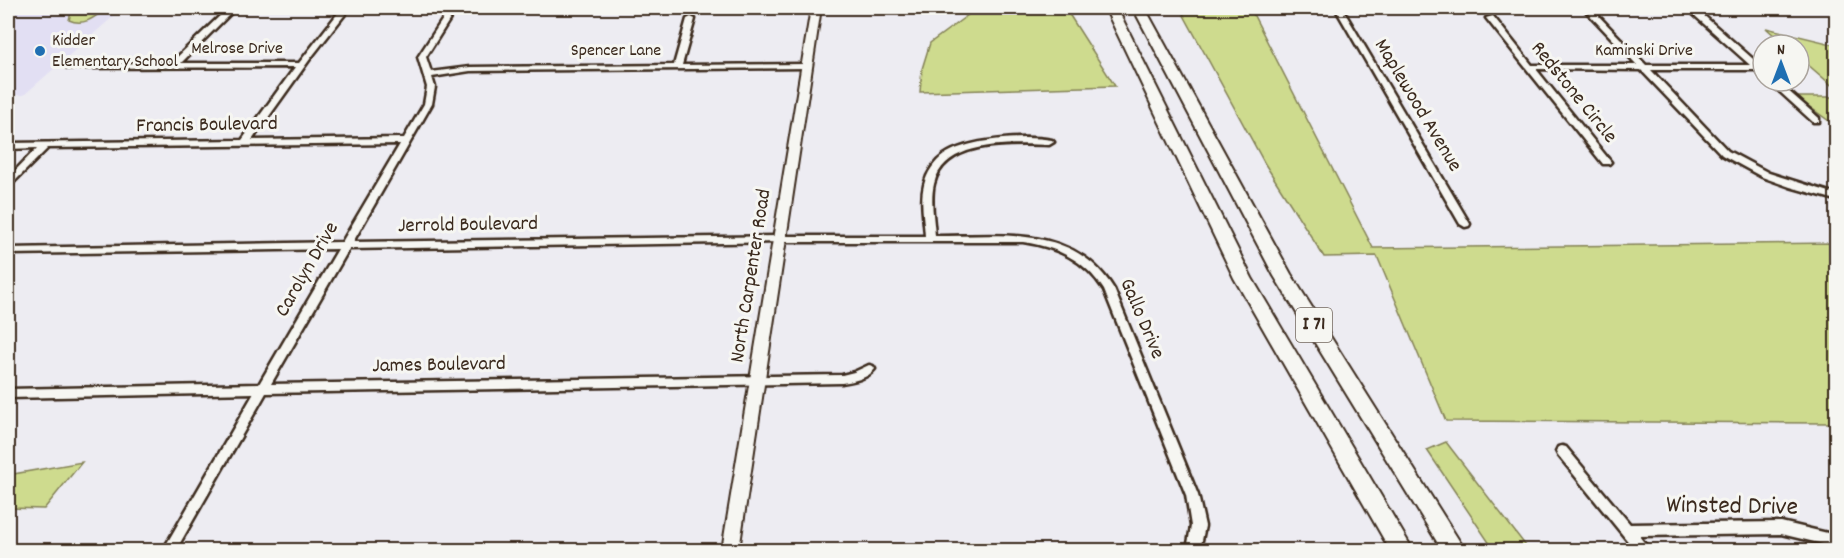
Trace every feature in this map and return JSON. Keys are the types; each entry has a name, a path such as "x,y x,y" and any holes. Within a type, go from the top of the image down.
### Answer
{"highway":[{"name":"I 71","path":"1111,8 1243,279 1402,550"},
{"name":"I 71","path":"1139,8 1183,94 1283,276 1454,550"}],"street":[{"path":"174,65 232,8"},
{"path":"245,143 278,100 299,65 346,8"},
{"name":"Carolyn Drive","path":"169,550 431,98 427,75 422,63 424,52 453,8"},
{"name":"North Carpenter Road","path":"730,550 816,8"},
{"name":"Maplewood Avenue","path":"1338,8 1465,224"},
{"path":"1587,8 1717,145 1736,160 1776,180 1836,197"},
{"path":"1698,15 1751,61"},
{"name":"Redstone Circle","path":"1490,18 1606,162"},
{"path":"677,67 691,19"},
{"name":"Melrose Drive","path":"68,66 299,65"},
{"name":"Spencer Lane","path":"427,75 470,69 806,66"},
{"name":"Kaminski Drive","path":"1530,67 1751,70"},
{"path":"1786,93 1816,120"},
{"name":"Francis Boulevard","path":"8,146 406,141"},
{"path":"930,238 928,186 941,163 957,152 976,145 1001,142 1048,142"},
{"path":"8,183 45,146"},
{"name":"Jerrold Boulevard","path":"8,251 930,238"},
{"name":"Gallo Drive","path":"930,238 1023,239 1046,242 1081,257 1102,276 1192,495 1198,526 1194,550"},
{"name":"James Boulevard","path":"8,393 842,380 857,376 869,369"},
{"path":"1562,451 1643,550"},
{"name":"Winsted Drive","path":"1626,530 1781,528 1836,541"}],"shaded area":[{"name":"Kidder Elementary School","path":"8,8 123,8 24,95 8,95"}],"green space":[{"path":"72,8 107,8 89,20 74,22 69,20"},
{"path":"1180,8 1250,8 1373,248 1836,243 1836,423 1446,421 1377,256 1324,257 1265,164"},
{"path":"1067,11 1115,86 920,92 922,69 930,43 972,12"},
{"path":"1766,28 1787,33 1772,33"},
{"path":"1811,39 1836,45 1836,89 1811,67"},
{"path":"1796,97 1836,97 1836,126"},
{"path":"1446,442 1529,550 1494,550 1427,450"},
{"path":"82,462 44,509 8,508 8,475"}],"place":[{"name":"Kidder Elementary School","path":"40,51"}]}
